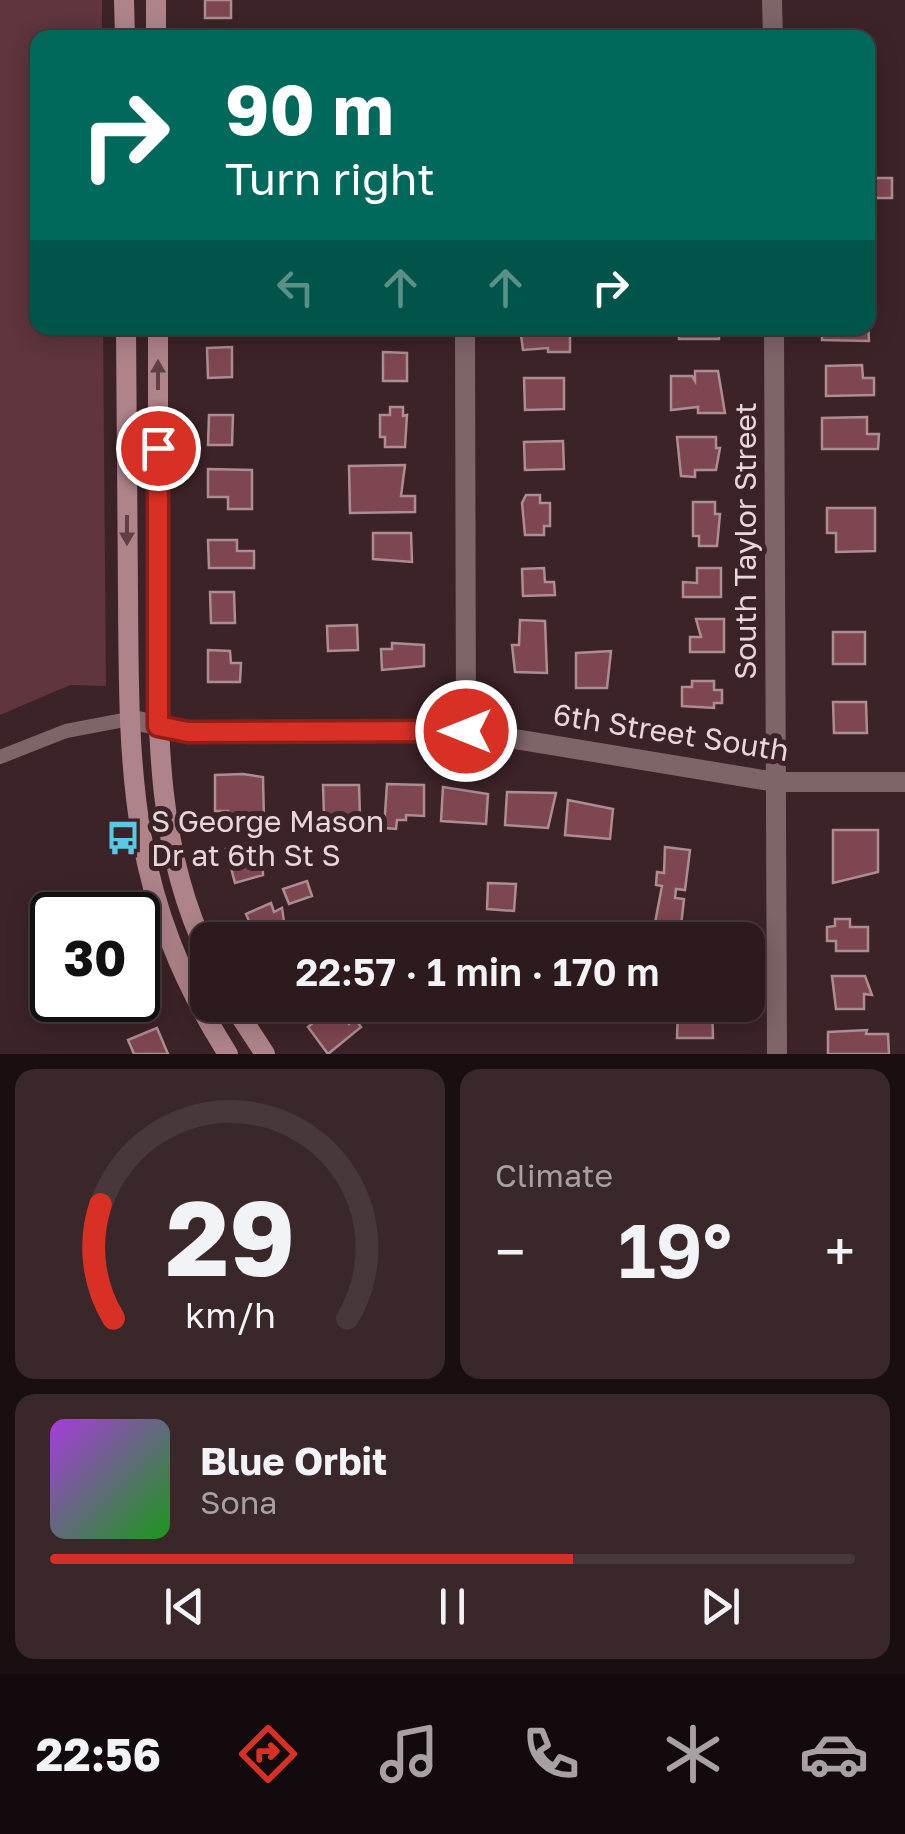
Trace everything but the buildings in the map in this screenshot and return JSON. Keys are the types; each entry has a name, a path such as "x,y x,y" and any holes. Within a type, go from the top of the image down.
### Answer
{"main road":[{"path":"124,0 125,30"},
{"path":"156,0 156,30"},
{"path":"126,335 131,786 150,880 172,950 203,1015 228,1054"},
{"path":"158,335 158,726 170,838 194,922"},
{"path":"245,1022 265,1054"}],"street":[{"path":"772,0 773,30"},
{"path":"465,335 466,731"},
{"name":"South Taylor Street","path":"774,335 777,1054"},
{"name":"6th Street South","path":"129,719 188,732 466,731 776,782 905,782"}],"lane":[{"path":"0,757 66,731 129,719"}],"shaded area":[{"path":"0,0 102,0 102,30 30,30 30,335 103,335 106,686 70,685 0,715"}],"place":[{"name":"S George Mason Dr at 6th St S","path":"123,838"}],"route":[{"path":"158,448 158,726 188,732 466,731"}]}
